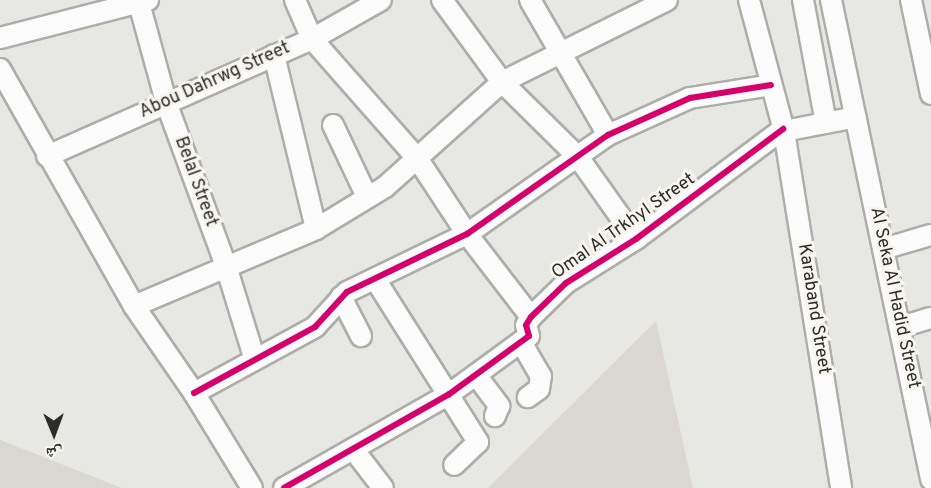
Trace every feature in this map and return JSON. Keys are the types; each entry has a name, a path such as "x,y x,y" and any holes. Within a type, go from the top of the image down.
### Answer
{"street":[{"path":"295,0 312,39 417,158 467,234 531,317"},
{"name":"Abou Dahrwg Street","path":"47,156 312,39 381,0"},
{"path":"442,0 502,82 578,157 636,239"},
{"path":"530,0 609,135"},
{"path":"134,306 316,229 367,198 417,158 502,82 667,0"},
{"path":"749,0 784,130 856,117"},
{"path":"803,0 826,123"},
{"name":"Al Seka Al Hadid Street","path":"831,0 883,249 901,327 924,404 930,471"},
{"path":"911,0 930,86"},
{"path":"0,38 134,3"},
{"name":"Belal Street","path":"134,3 166,102 226,266 255,360"},
{"path":"274,55 316,229"},
{"path":"0,69 47,156 134,306 194,393 252,488"},
{"path":"194,393 315,327 341,297 467,234 609,135 690,98 771,85"},
{"path":"333,125 367,198"},
{"name":"Omal Al Trkhyl Street","path":"521,342 529,336 526,325 531,317 566,283 636,239 784,130"},
{"name":"Karaband Street","path":"784,130 841,488"},
{"path":"883,249 931,235"},
{"path":"375,279 478,444 454,465"},
{"path":"341,297 361,336"},
{"path":"901,327 931,318"},
{"path":"284,488 448,395 521,342 541,376 539,389 528,397"},
{"path":"476,375 499,406 495,417"},
{"path":"353,449 377,486"}],"shaded area":[{"path":"656,321 693,488 488,488"},
{"path":"0,440 122,488 0,488"}],"cycle path":[{"path":"194,393 315,327 347,292 467,234 608,135 690,98 771,85"},
{"path":"284,488 448,395 529,336 526,325 531,317 566,283 636,239 783,129"}]}
